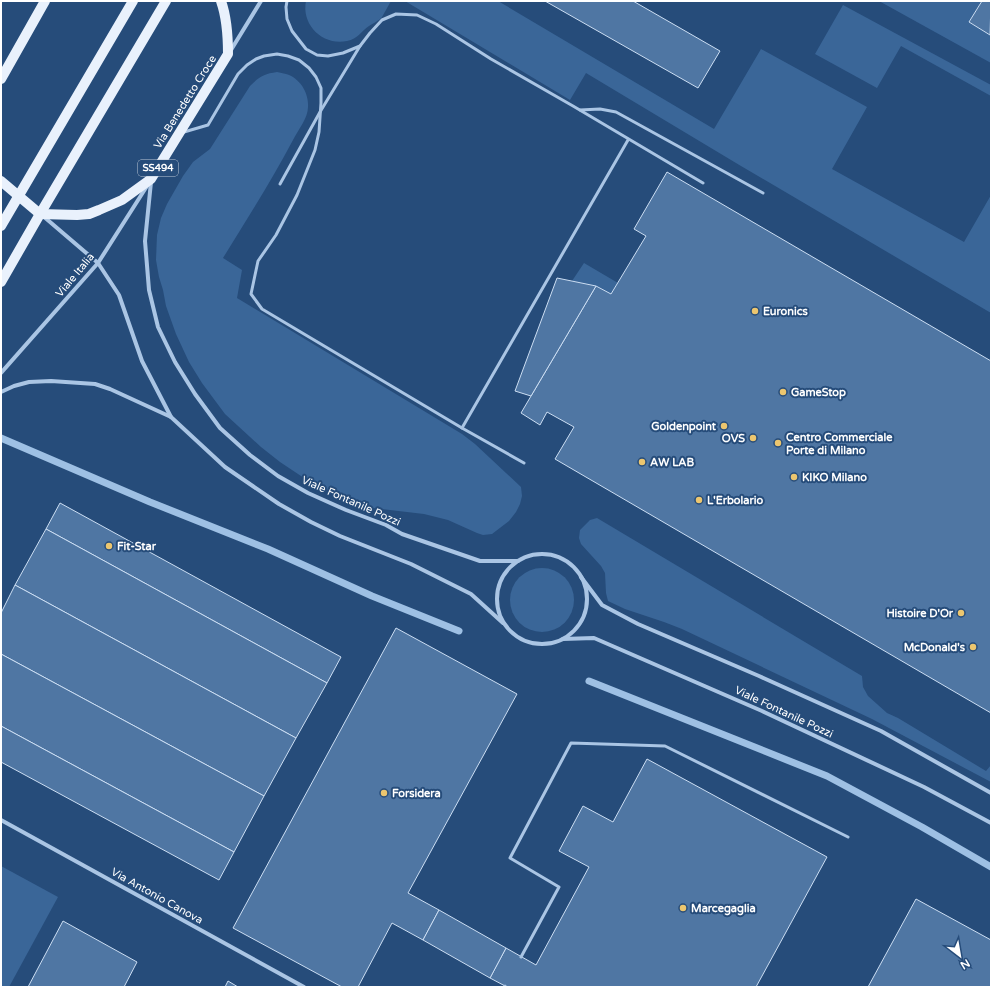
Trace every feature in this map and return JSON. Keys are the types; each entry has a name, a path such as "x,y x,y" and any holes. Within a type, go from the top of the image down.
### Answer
{"main road":[{"path":"2,77 45,1"},
{"path":"1,226 133,1"},
{"path":"1,282 166,1"},
{"name":"Via Benedetto Croce","path":"40,214 89,214 122,200 151,179 228,54 226,18 221,1"},
{"path":"1,181 40,214"}],"street":[{"name":"Via Benedetto Croce","path":"228,54 261,1"},
{"name":"Viale Italia","path":"1,373 98,263 151,179"},
{"name":"Viale Fontanile Pozzi","path":"151,179 145,241 149,290 158,327 175,362 195,394 220,428 250,455 278,476 308,493 346,510 386,525 402,534 480,561 518,561"},
{"path":"40,214 98,263 119,295 142,361 171,417"},
{"path":"1,392 14,386 29,382 52,381 95,384 110,389 171,417"},
{"name":"Viale Fontanile Pozzi","path":"171,417 225,467 279,504 340,536 411,564 471,594 503,623 512,634 523,641 536,644 550,644 562,639 574,631 583,619 586,605 586,590 581,577"},
{"name":"Viale Fontanile Pozzi","path":"503,623 498,610 496,596 500,582 507,570 518,561 531,556 546,554 559,558 572,565 602,605 619,615 881,731 991,793"},
{"name":"Viale Fontanile Pozzi","path":"562,639 594,638 769,714 924,787 991,823"},
{"name":"Via Antonio Canova","path":"1,820 304,987"}],"lane":[{"path":"287,1 287,19 292,31 306,49 318,55 328,56 360,46"},
{"path":"280,184 320,112 360,46 382,20 396,14 417,15 436,24 490,60 579,110 703,183"},
{"path":"180,133 208,125 238,74 256,59 277,54 299,60 309,68 316,77 321,88 322,103 319,132 315,150 294,201 276,235 258,261 251,294 262,309 462,428 524,463"},
{"path":"579,110 600,109 616,112 763,193"},
{"path":"462,428 628,140"},
{"path":"520,957 559,887 510,858 571,743 666,746 848,837"}],"shaded area":[{"path":"306,1 391,1 379,20 366,28 354,39 338,42 322,37 310,26 305,10"},
{"path":"405,1 498,1 714,129 761,49 867,107 832,169 964,242 991,195 991,313 586,73 570,100"},
{"path":"879,1 981,2 969,22 990,35 991,34 991,63"},
{"path":"843,5 991,85 991,96 901,46 877,88 815,54"},
{"path":"277,72 291,76 303,87 307,96 308,111 277,170 223,258 242,270 237,298 462,434 475,444 521,487 522,496 516,512 509,521 492,534 483,535 448,520 424,514 373,508 316,486 280,462 261,447 225,414 202,383 189,362 176,334 166,306 159,277 156,260 157,235 161,218 183,176 193,162 210,149 250,86 262,76"},
{"path":"584,263 618,283 611,294 596,286 572,281"},
{"path":"597,518 862,676 863,687 868,696 887,713 898,718 986,771 991,765 991,782 872,719 682,629 625,609 608,601 605,573 601,566 581,544 579,538 580,530 590,520"},
{"path":"542,568 560,574 568,582 574,600 568,618 560,626 542,632 524,626 516,618 510,600 516,582 524,574"},
{"path":"1,866 58,897 9,987 1,987"}],"building":[{"path":"545,1 633,1 720,51 698,88"},
{"path":"982,1 991,1 990,35 969,22"},
{"name":"Centro Commerciale Porte di Milano","path":"667,172 991,361 991,713 555,459 574,427 547,412 540,425 521,413 596,286 611,294 646,236 634,229"},
{"path":"557,278 596,286 531,396 515,391"},
{"path":"60,503 341,657 327,683 46,529"},
{"path":"46,529 327,683 296,738 15,585"},
{"path":"15,585 296,738 264,796 1,654 1,613"},
{"name":"Forsidera","path":"396,628 517,694 408,893 439,910 423,940 392,923 358,987 342,987 233,928"},
{"path":"1,654 264,796 234,852 1,726"},
{"path":"1,726 234,852 219,880 1,762"},
{"name":"Marcegaglia","path":"647,759 827,857 756,987 507,987 490,978 506,948 536,965 589,867 559,851 583,806 613,822"},
{"path":"916,899 991,940 991,987 868,987"},
{"path":"439,910 506,948 490,978 423,940"},
{"path":"63,921 137,962 124,987 28,987"},
{"path":"228,981 238,987 225,987"}],"waterway":[{"path":"1,438 150,502 268,549 372,596 459,631"},
{"path":"589,681 827,776 922,827 991,867"}],"place":[{"name":"Euronics","path":"755,311"},
{"name":"GameStop","path":"783,392"},
{"name":"Goldenpoint","path":"724,426"},
{"name":"OVS","path":"753,438"},
{"name":"Centro Commerciale Porte di Milano","path":"778,443"},
{"name":"AW LAB","path":"642,462"},
{"name":"KIKO Milano","path":"794,477"},
{"name":"L'Erbolario","path":"699,500"},
{"name":"Fit-Star","path":"109,546"},
{"name":"Histoire D'Or","path":"961,613"},
{"name":"McDonald's","path":"973,647"},
{"name":"Forsidera","path":"384,793"},
{"name":"Marcegaglia","path":"683,908"}]}
